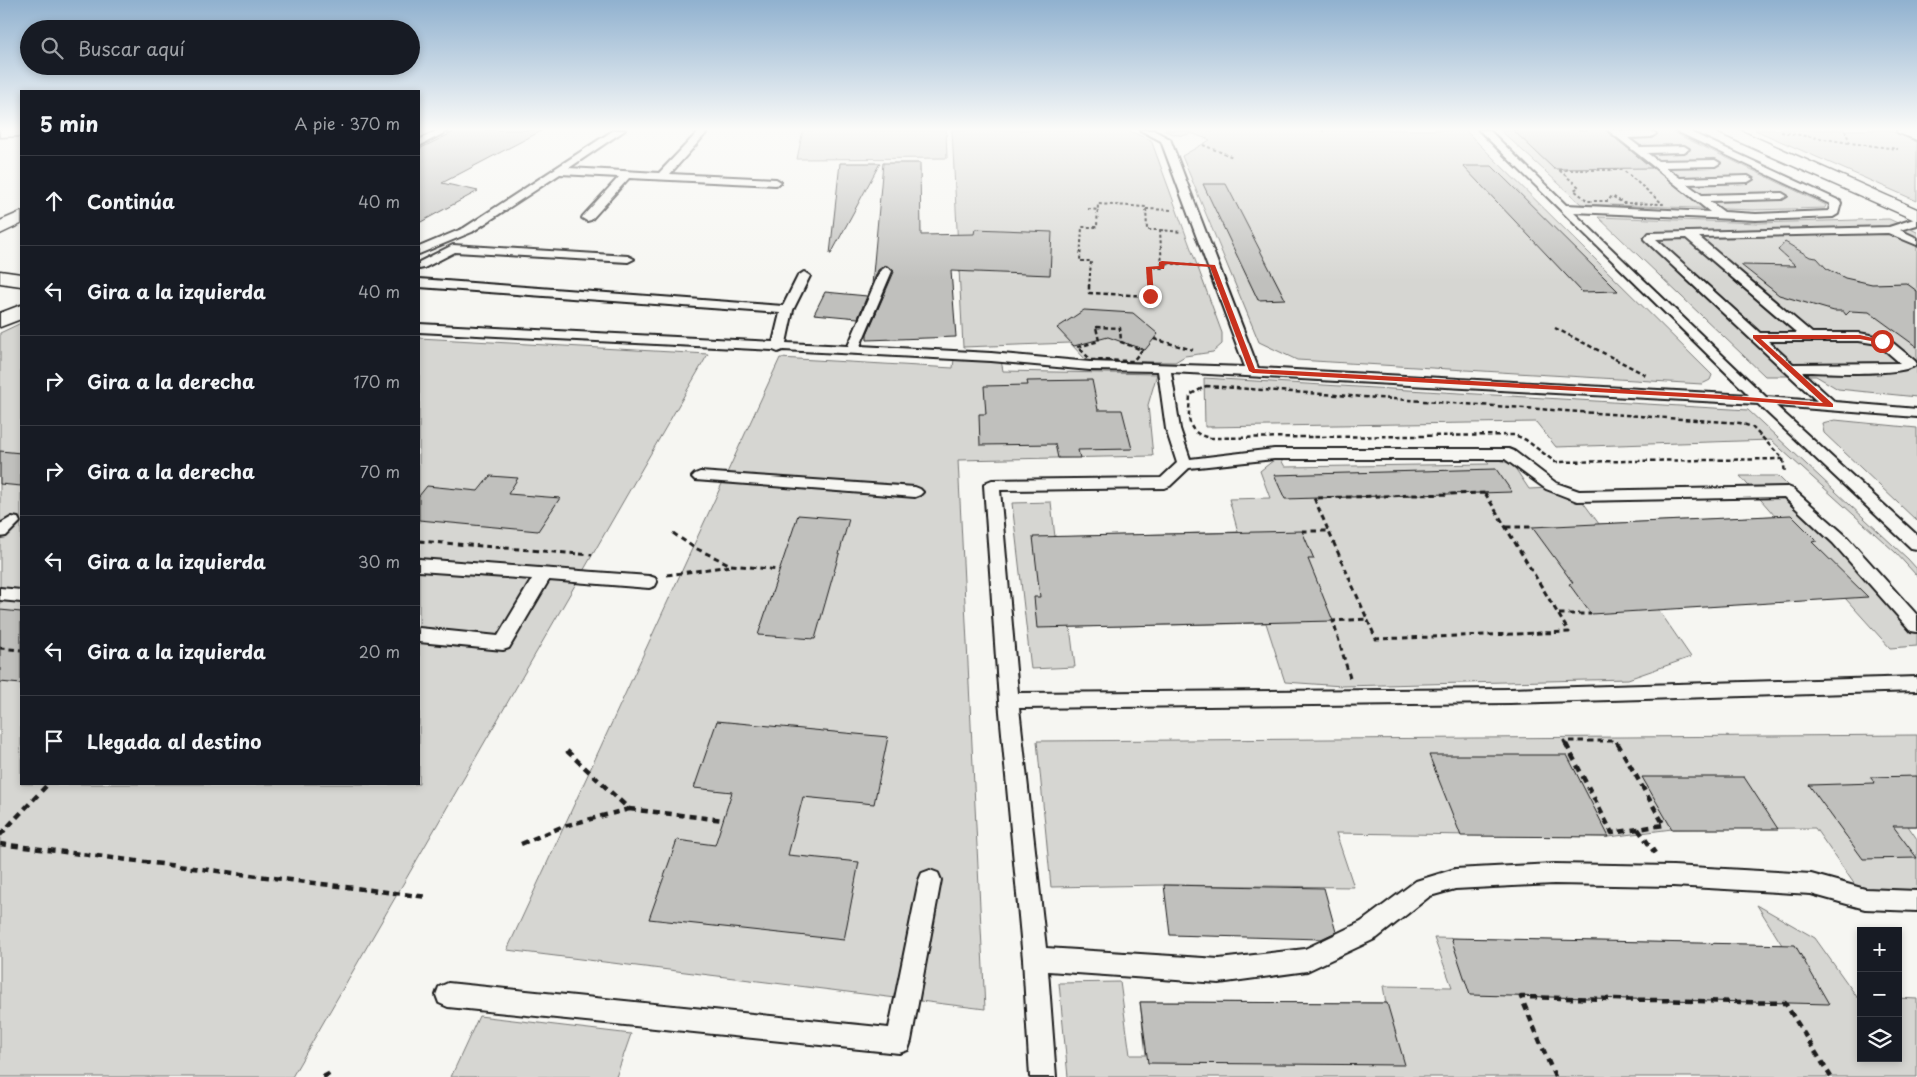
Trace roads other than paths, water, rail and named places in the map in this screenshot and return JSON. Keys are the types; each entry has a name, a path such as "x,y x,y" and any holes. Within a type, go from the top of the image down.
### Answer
{"main road":[{"path":"1837,180 1917,216"},
{"path":"0,228 20,218"},
{"path":"0,277 20,280"},
{"path":"0,321 20,311"}],"lane":[{"path":"420,251 468,230 546,180"},
{"path":"587,218 621,180"},
{"path":"743,180 776,182"},
{"path":"1181,180 1253,371"},
{"path":"1536,180 1762,400 1917,544"},
{"path":"1677,181 1703,180"},
{"path":"1564,208 1756,216 1833,214 1836,203 1787,180"},
{"path":"1677,181 1721,215"},
{"path":"1699,198 1782,196"},
{"path":"1830,405 1650,240 1653,235 1890,230 1917,222"},
{"path":"1890,230 1917,242"},
{"path":"1690,235 1809,337"},
{"path":"420,265 453,248 628,259"},
{"path":"852,351 886,271"},
{"path":"778,348 787,310 804,276"},
{"path":"420,283 787,310"},
{"path":"420,328 778,348 991,357 1090,366 1253,371 1667,394 1917,413"},
{"path":"1756,337 1860,337 1882,341 1910,364 1898,368 1789,368"},
{"path":"1164,367 1172,426 1185,464"},
{"path":"1043,1077 1035,959 1009,701 992,485 1164,483 1185,464 1274,454 1509,454 1551,486 1577,496 1788,492 1839,539 1917,626"},
{"path":"700,477 914,492"},
{"path":"420,565 544,574 654,579"},
{"path":"420,635 503,643 544,574"},
{"path":"0,594 20,596"},
{"path":"1009,701 1510,696 1917,684"},
{"path":"1035,959 1219,971 1307,960 1369,930 1424,888 1455,879 1554,874 1673,876 1811,884 1865,900 1917,900"},
{"path":"448,995 899,1042 930,880"}]}
